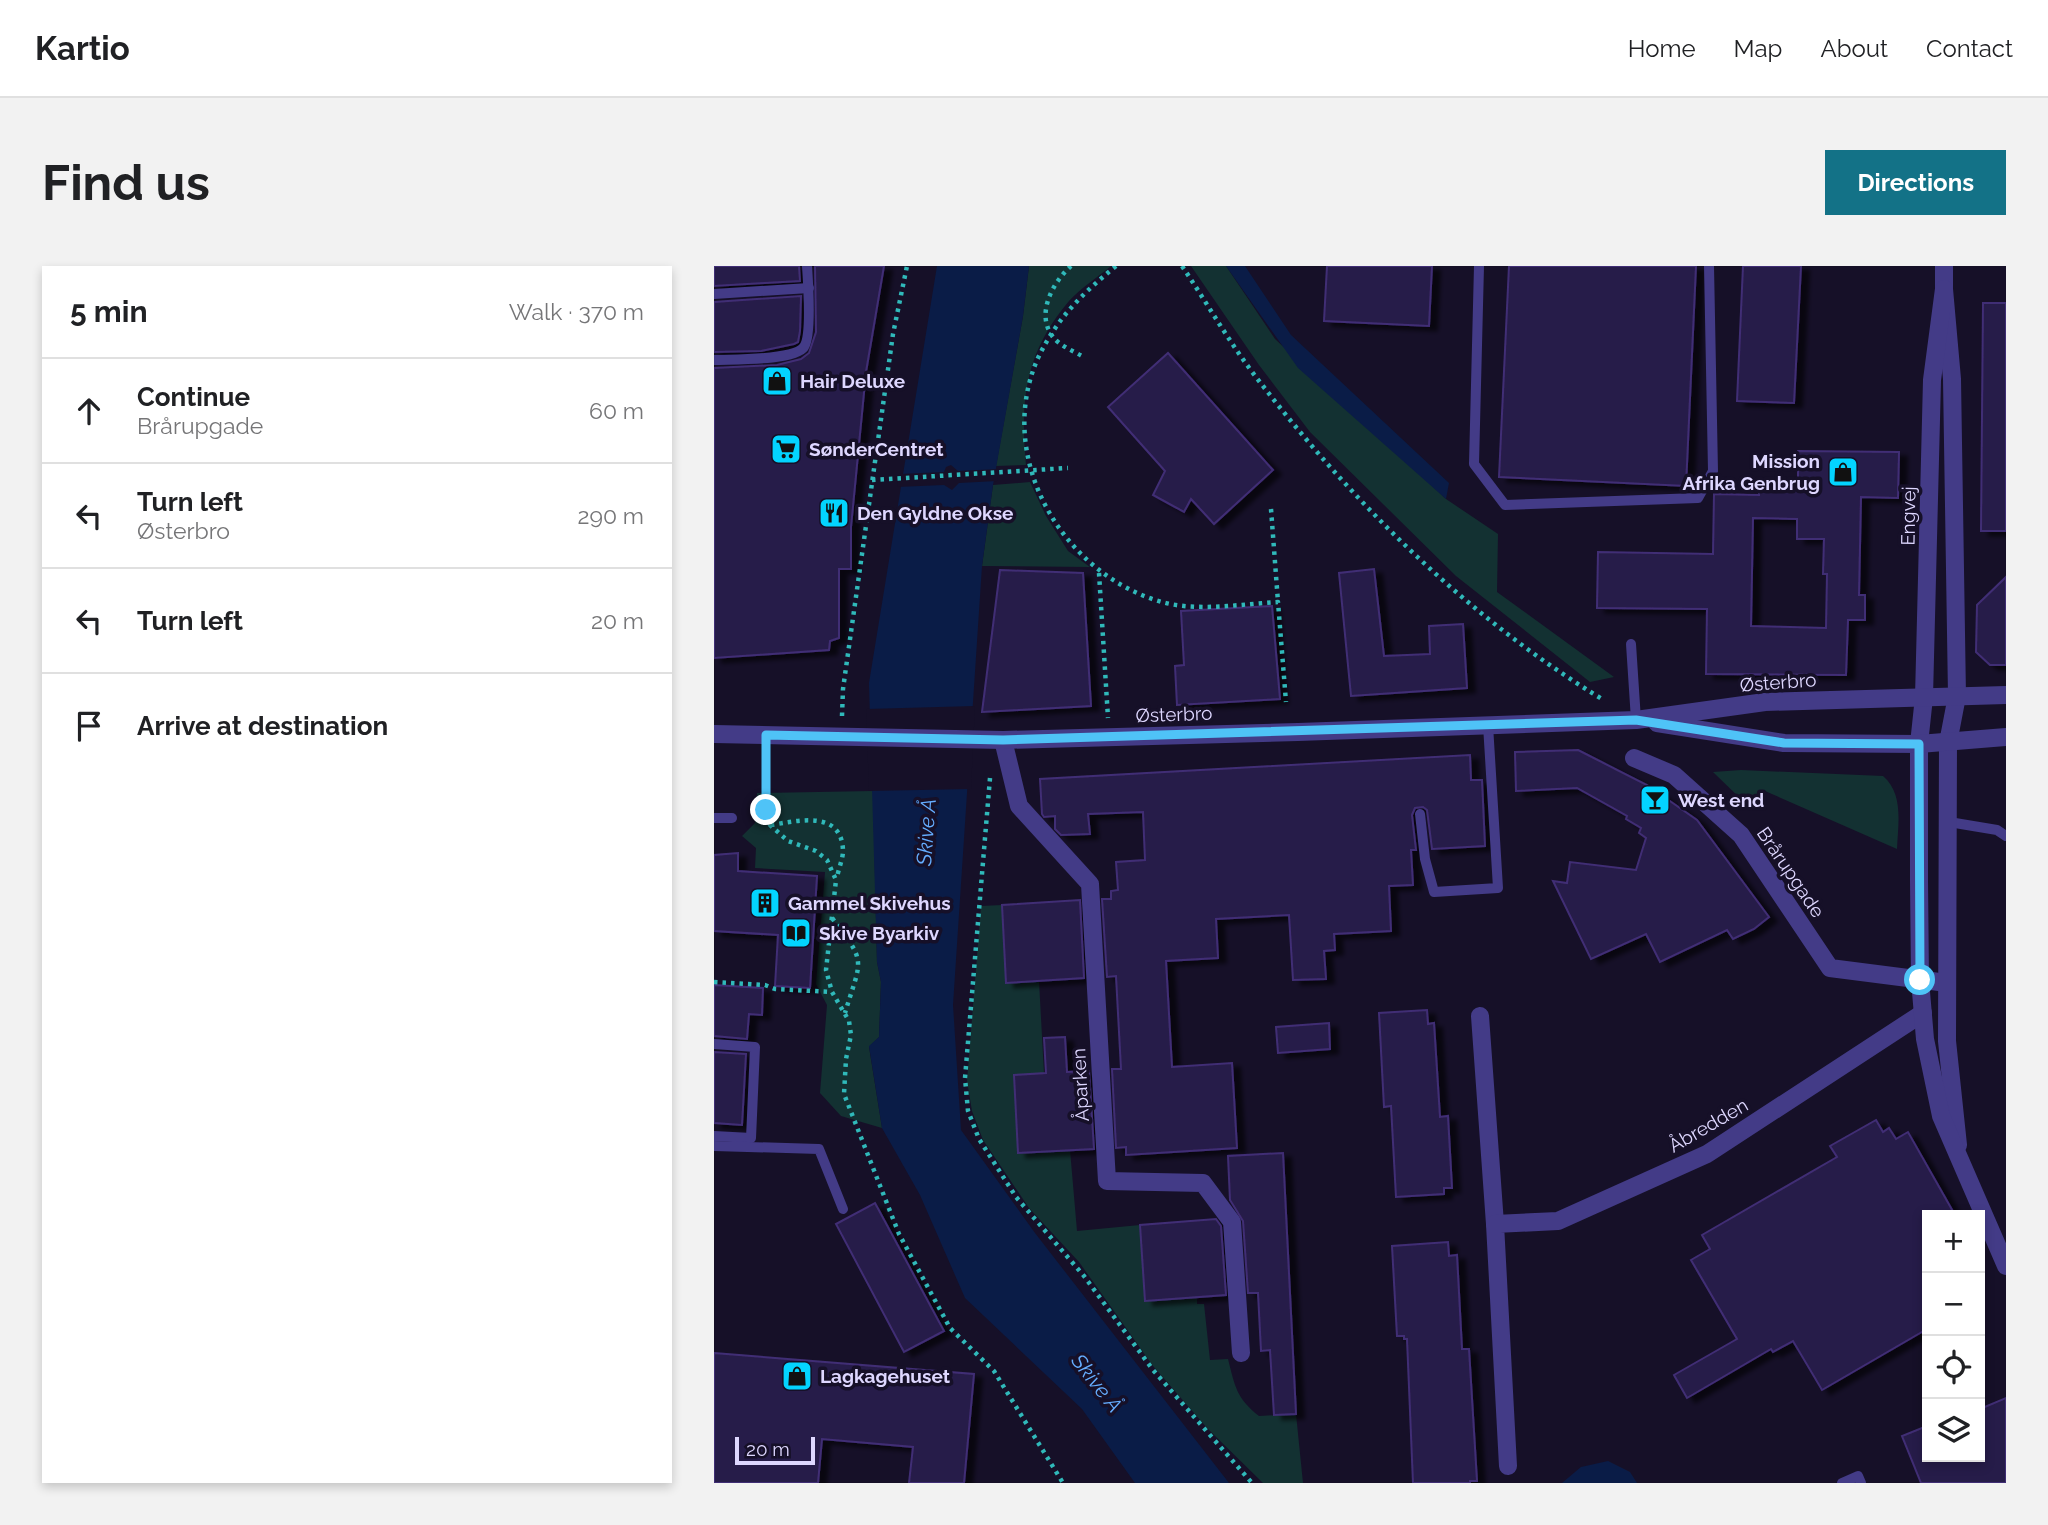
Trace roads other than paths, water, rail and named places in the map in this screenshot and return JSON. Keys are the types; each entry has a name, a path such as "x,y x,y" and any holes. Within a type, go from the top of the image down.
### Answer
{"street":[{"name":"Engvej","path":"1944,266 1952,379 1957,696 1948,743"},
{"name":"Engvej","path":"1919,744 1924,697 1932,380 1944,289"},
{"name":"Østerbro","path":"714,734 1003,740 1110,737 1636,720 1765,702 2006,695"},
{"name":"Østerbro","path":"1636,720 1784,743 1919,744 2006,737"},
{"name":"Åparken","path":"1003,740 1019,806 1090,884 1107,1181 1203,1183 1232,1222 1241,1353"},
{"path":"1948,743 1947,1041 1957,1116 1959,1162"},
{"path":"1919,744 1920,980 1925,1039 1941,1116 2006,1266"},
{"name":"Brårupgade","path":"1634,758 1674,775 1741,835 1830,968 1947,983"},
{"name":"Åbredden","path":"1495,1224 1558,1221 1707,1154 1923,1013"},
{"path":"1480,1016 1508,1466"}],"lane":[{"path":"714,360 790,355 802,349 807,338 807,266"},
{"path":"1479,266 1474,464 1505,505 1698,498 1713,471 1709,266"},
{"path":"714,294 809,288"},
{"path":"1632,644 1636,720"},
{"path":"1420,814 1425,859 1434,892 1498,888 1488,725"},
{"path":"714,818 732,818"},
{"path":"1949,822 1997,830 2006,836"},
{"path":"714,1044 755,1046 751,1138 714,1136"},
{"path":"714,1146 819,1149 843,1209"},
{"path":"1842,1483 1858,1476 1861,1483"}],"water":[{"name":"Skive Å","path":"937,266 1029,266 982,566 953,1005 961,1130 1035,1233 1229,1483 1135,1483 1082,1409 965,1298 920,1195 882,1128 869,1046 879,1037 881,982 877,962 869,683"},
{"path":"1226,266 1245,266 1291,335 1449,483 1446,499 1298,368"},
{"path":"1608,1461 1630,1472 1637,1483 1562,1483 1581,1467"}],"place":[{"name":"Hair Deluxe","path":"777,381"},
{"name":"SønderCentret","path":"786,449"},
{"name":"Mission Afrika Genbrug","path":"1843,472"},
{"name":"Den Gyldne Okse","path":"834,513"},
{"name":"West end","path":"1655,800"},
{"name":"Gammel Skivehus","path":"765,903"},
{"name":"Skive Byarkiv","path":"796,933"},
{"name":"Lagkagehuset","path":"797,1376"}]}
